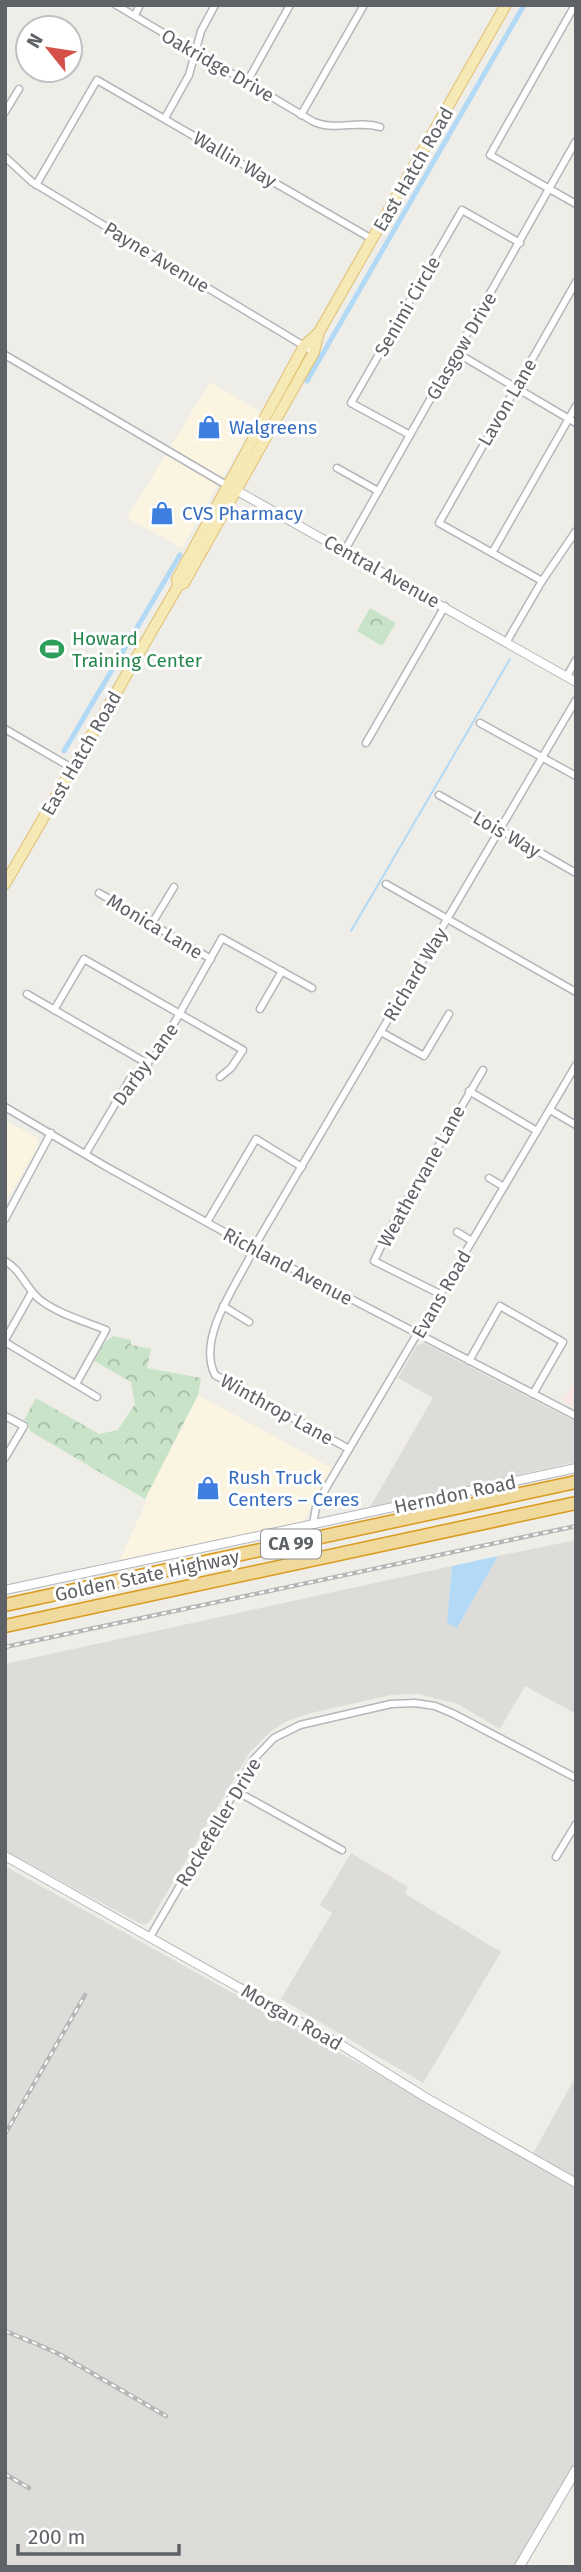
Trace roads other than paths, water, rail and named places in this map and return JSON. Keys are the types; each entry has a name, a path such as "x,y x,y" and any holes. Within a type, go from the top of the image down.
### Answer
{"highway":[{"name":"Golden State Highway","path":"5,1605 576,1482"},
{"name":"Golden State Highway","path":"5,1626 576,1503"}],"main road":[{"name":"East Hatch Road","path":"5,884 178,586 177,579 232,488 506,5"},
{"path":"519,2567 576,2470"}],"street":[{"name":"Oakridge Drive","path":"117,5 314,122 329,126 368,123 380,127"},
{"path":"135,15 140,5"},
{"path":"165,118 189,75 201,31 215,5"},
{"path":"247,82 290,5"},
{"path":"302,115 364,5"},
{"path":"575,5 491,155 576,204"},
{"name":"Wallin Way","path":"36,185 97,80 372,239"},
{"path":"5,112 19,89"},
{"name":"Glasgow Drive","path":"345,550 576,141"},
{"name":"Payne Avenue","path":"5,157 36,185 309,349"},
{"name":"Senimi Circle","path":"410,435 352,402 462,209 520,243"},
{"name":"Lavon Lane","path":"492,553 439,523 515,388 573,293 576,282"},
{"path":"457,353 576,423"},
{"name":"Central Avenue","path":"5,355 232,488 576,682"},
{"path":"542,581 492,553 576,406"},
{"path":"337,468 378,491"},
{"path":"507,641 542,581 576,531"},
{"path":"366,744 445,606"},
{"path":"567,676 576,660"},
{"name":"Richard Way","path":"255,1249 576,700"},
{"path":"480,723 576,776"},
{"path":"5,729 72,768"},
{"name":"Lois Way","path":"439,794 576,873"},
{"path":"386,884 576,992"},
{"path":"151,925 174,887"},
{"name":"Monica Lane","path":"99,893 211,959"},
{"name":"Darby Lane","path":"86,1153 130,1079 158,1052 222,938 282,971"},
{"path":"54,1010 83,959 243,1050 232,1068 220,1077"},
{"path":"260,1009 282,971 312,988"},
{"path":"27,994 148,1064"},
{"path":"381,1032 424,1056 449,1014"},
{"name":"Evans Road","path":"313,1524 316,1507 349,1449 576,1065"},
{"name":"Weathervane Lane","path":"440,1294 374,1261 388,1232 483,1070"},
{"path":"469,1091 537,1131"},
{"name":"Richland Avenue","path":"5,1107 114,1172 255,1249 576,1416"},
{"path":"550,1110 576,1125"},
{"path":"5,1219 51,1133"},
{"path":"207,1222 256,1139 302,1167"},
{"path":"489,1178 504,1187"},
{"path":"457,1232 472,1241"},
{"name":"Winthrop Lane","path":"255,1249 223,1306 210,1354 211,1367 215,1375 349,1449"},
{"path":"5,1261 17,1270 32,1292 55,1309 106,1331 76,1384"},
{"path":"32,1292 5,1341 97,1397"},
{"path":"223,1306 249,1322"},
{"path":"470,1361 500,1306 562,1342 533,1394"},
{"path":"5,1416 24,1426 5,1458"},
{"name":"Herndon Road","path":"5,1590 576,1468"},
{"name":"Rockefeller Drive","path":"150,1937 260,1751 284,1732 307,1722 401,1703 442,1708 576,1778"},
{"path":"236,1791 342,1850"},
{"path":"556,1857 576,1824"},
{"name":"Morgan Road","path":"6,1859 150,1937 576,2183"}],"water":[{"path":"498,1556 457,1628 447,1623 452,1566"}],"waterway":[{"path":"307,381 524,5"},
{"path":"64,751 180,555"},
{"path":"351,931 510,659"}],"railway":[{"path":"5,1647 576,1526"},
{"path":"5,2134 85,1995"},
{"path":"5,2331 31,2342"},
{"path":"23,2338 59,2354 166,2416"},
{"path":"5,2474 29,2488"}],"place":[{"name":"Walgreens","path":"209,427"},
{"name":"CVS Pharmacy","path":"162,513"},
{"name":"Howard Training Center","path":"52,649"},
{"name":"Rush Truck Centers – Ceres","path":"208,1488"}]}
